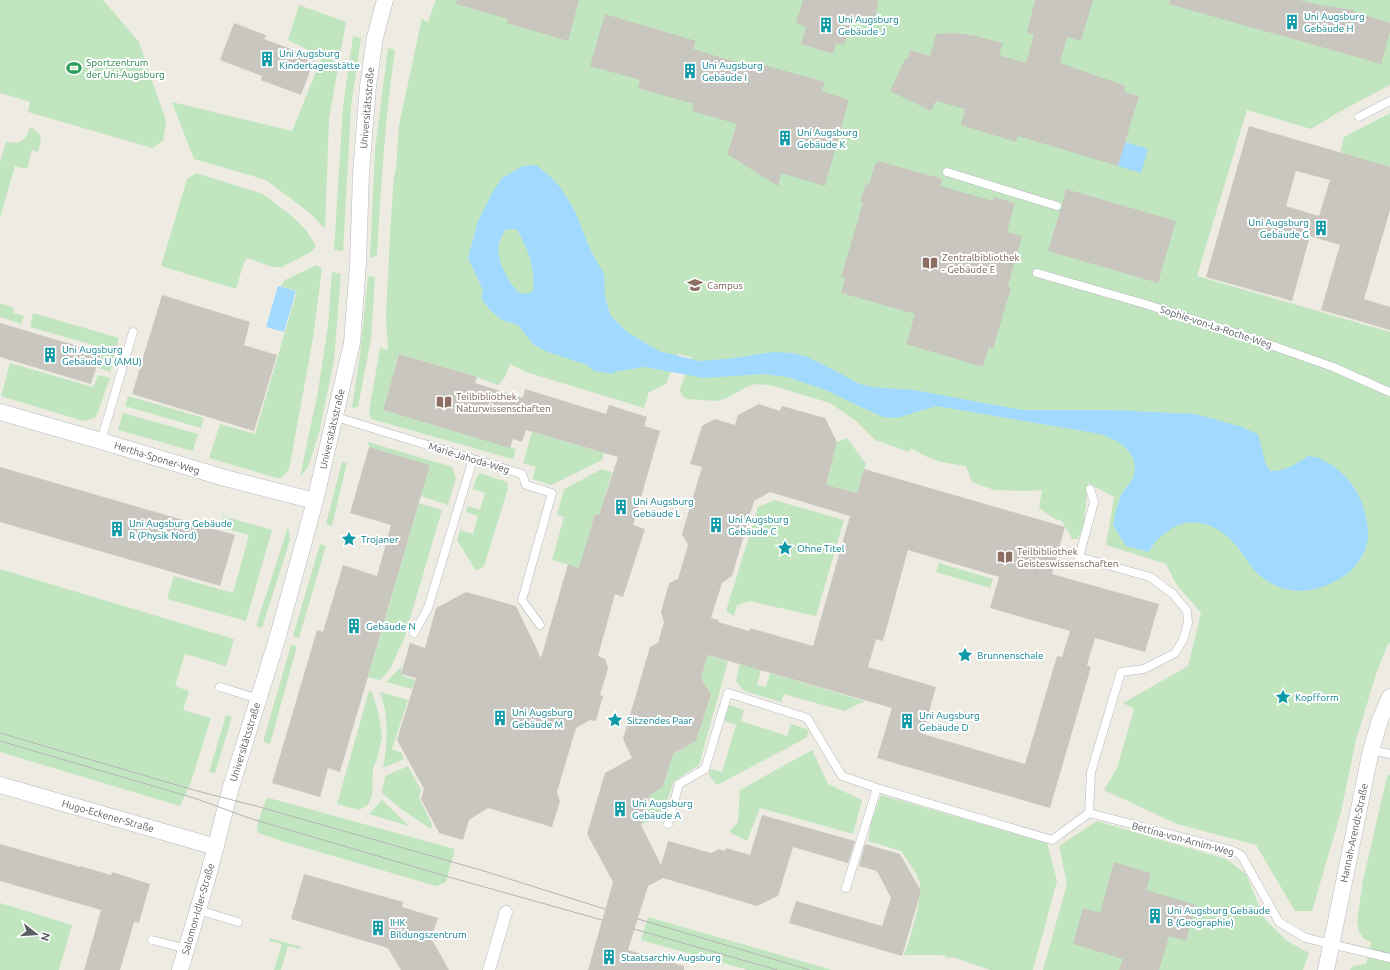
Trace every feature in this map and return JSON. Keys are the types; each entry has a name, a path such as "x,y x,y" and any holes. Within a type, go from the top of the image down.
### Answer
{"street":[{"name":"Universitätsstraße","path":"216,848 231,787 278,636 315,502 352,343 358,264 361,173 368,86 375,37 385,0"},
{"name":"Hertha-Sponer-Weg","path":"0,412 225,478 315,502"},
{"name":"Hannah-Arendt-Straße","path":"1326,970 1371,750 1385,721 1390,697"},
{"name":"Hugo-Eckener-Straße","path":"0,784 216,848"},
{"name":"Salomon-Idler-Straße","path":"180,970 216,848"},
{"path":"489,970 506,912"}],"lane":[{"path":"1359,117 1390,101"},
{"path":"947,172 1058,206"},
{"name":"Sophie-von-La-Roche-Weg","path":"1037,273 1145,304 1254,339 1333,367 1390,392"},
{"path":"101,441 133,332"},
{"name":"Marie-Jahoda-Weg","path":"336,417 522,474 526,484 552,494 522,600 540,625"},
{"path":"414,633 428,608 473,459"},
{"path":"668,824 679,784 705,769 728,693 807,718 842,776 877,788 1052,840 1089,813 1091,772 1121,672 1144,669 1175,653 1183,640 1188,623 1187,611 1173,594 1150,577 1079,556 1094,502 1090,489"},
{"path":"220,687 259,699"},
{"path":"1371,750 1390,754"},
{"path":"846,888 877,788"},
{"name":"Bettina-von-Arnim-Weg","path":"1089,813 1231,850 1241,855 1279,922 1306,938 1390,958"},
{"path":"198,910 238,922"},
{"path":"152,940 187,949"}],"green space":[{"name":"Sportzentrum der Uni-Augsburg","path":"0,0 103,0 139,42 166,121 163,141 152,148 28,112 30,102 0,93"},
{"path":"436,0 1390,0 1390,85 1339,112 1311,129 1247,110 1197,276 1390,332 1390,643 1388,644 1377,671 1356,740 1341,812 1312,911 1295,911 1256,845 1177,824 1104,790 1117,768 1134,709 1123,703 1188,666 1201,613 1176,584 1166,564 1106,545 1114,497 1088,483 1084,523 1078,539 1072,539 1062,521 1055,519 1039,508 1042,490 994,490 972,482 966,466 950,464 924,455 911,448 909,452 875,440 856,421 830,403 770,385 756,384 748,386 727,398 716,401 686,399 681,394 680,389 692,357 678,354 666,384 649,392 644,408 526,372 510,364 505,377 498,385 477,377 399,354 383,410 516,449 513,459 371,419 369,412 380,348 388,350 386,319 390,233 399,125 422,18 428,23"},
{"path":"299,5 346,22 329,119 325,229 310,213 266,180 194,159 172,102 292,131 322,57 288,40"},
{"path":"353,36 361,38 351,107 343,251 334,250 343,106"},
{"path":"388,48 395,50 386,127 377,255 370,258 375,150"},
{"path":"1390,113 1390,167 1340,153 1344,137"},
{"path":"30,127 39,134 41,140 38,152 32,150 27,169 15,166 0,218 0,162 6,142 15,143 22,141"},
{"path":"196,173 263,194 292,216 306,230 316,246 311,252 282,267 272,267 248,258 244,262 236,289 161,266 187,179"},
{"path":"316,265 322,269 313,338 289,470 281,478 277,478 209,458 220,424 255,434 297,291 281,286 285,280"},
{"path":"332,272 341,274 334,360 319,433 308,467 300,477 318,391 328,326"},
{"path":"368,276 375,277 371,339 358,407 352,408 360,354"},
{"path":"0,303 14,308 13,313 24,316 21,324 0,317"},
{"path":"33,313 119,338 110,372 98,368 104,348 30,327"},
{"path":"10,363 93,387 98,375 110,378 95,418 83,421 1,396"},
{"path":"128,396 204,418 201,428 125,406"},
{"path":"123,413 198,434 193,451 118,430"},
{"path":"532,432 604,453 602,460 551,485 532,479 536,467 523,463"},
{"path":"847,438 866,464 857,493 826,485 837,442"},
{"path":"368,442 452,467 456,478 448,505 421,496 369,447"},
{"path":"342,462 347,463 332,526 326,524"},
{"path":"602,469 612,472 604,499 602,516 595,514 584,569 552,560 564,517 557,515 564,489"},
{"path":"480,473 507,482 508,489 484,566 476,571 457,540 460,530 473,534 478,516 466,512 467,506 480,510 485,493 473,489 476,478"},
{"path":"774,500 844,520 816,616 749,601 737,605 734,616 726,611 758,507"},
{"path":"419,503 442,510 404,639 390,669 380,680 368,677"},
{"path":"223,516 272,530 246,621 167,599 174,576 233,593 249,535 220,527"},
{"path":"288,527 290,540 262,628 256,626"},
{"path":"320,544 326,546 299,638 293,636"},
{"path":"939,563 993,579 990,588 936,572"},
{"path":"0,569 234,639 226,666 185,654 175,686 189,691 183,710 211,718 191,782 180,806 0,752"},
{"path":"291,645 297,646 270,744 263,742"},
{"path":"708,655 728,661 699,765 674,781 663,813 641,825 652,791 655,792 659,789 665,781 667,768 665,759 696,741 711,695 701,678"},
{"path":"740,664 761,670 757,685 766,687 770,673 865,701 844,711 784,694 781,702 744,691 736,681"},
{"path":"402,666 401,671 403,676 415,680 412,689 386,682"},
{"path":"369,691 372,692 379,715 382,737 377,759 373,768 372,795 368,805 359,810 337,804"},
{"path":"380,692 408,700 392,749 402,753 404,759 383,768 387,729 385,711"},
{"path":"729,705 744,710 741,721 787,736 791,724 809,730 806,738 717,785 709,775 710,769 722,772 736,725 724,721"},
{"path":"226,715 232,717 215,773 209,772"},
{"path":"812,750 828,784 862,800 853,834 760,808 747,841 729,832 738,822 740,790"},
{"path":"408,766 421,790 419,798 432,824 431,829 401,809 382,793 385,776"},
{"path":"1390,774 1390,970 1350,970 1353,966 1366,964 1371,942 1364,939 1359,932 1357,921 1363,880 1387,777"},
{"path":"881,795 1047,843 1057,881 1033,970 990,970 942,955 904,955 916,917 920,896 919,880 901,851 868,841 871,822"},
{"path":"269,798 455,849 446,882 436,886 258,833 257,826 266,799"},
{"path":"382,800 409,826 369,814"},
{"path":"1097,821 1226,859 1246,874 1264,918 1287,941 1309,953 1303,970 1043,970 1067,884 1059,846"},
{"path":"0,903 72,925 59,970 0,970"},
{"path":"648,917 832,970 748,970 641,940"},
{"path":"269,938 301,947 300,949 288,946 281,970 274,970 282,944 269,941"}],"water":[{"path":"1125,142 1148,149 1141,173 1118,166"},
{"path":"536,165 551,177 560,187 575,211 591,251 604,274 605,296 610,315 627,332 659,351 699,361 774,352 792,353 805,356 860,384 872,387 914,390 1022,410 1113,410 1195,414 1239,426 1258,434 1266,465 1271,471 1286,468 1308,456 1311,456 1319,458 1330,464 1346,477 1358,494 1365,513 1368,539 1364,552 1358,563 1349,573 1333,582 1311,590 1289,590 1278,587 1258,574 1224,533 1213,527 1200,523 1181,524 1174,527 1154,544 1149,552 1126,546 1113,525 1121,495 1134,476 1134,462 1132,456 1125,447 1111,438 1100,434 936,406 897,418 883,417 828,391 787,377 763,374 704,378 644,367 614,372 612,374 594,371 587,365 548,352 534,345 518,325 502,320 490,310 481,298 483,290 468,258 478,221 492,193 502,178 523,166","holes":["517,229 532,266 533,291 527,294 519,293 511,283 499,257 499,242 505,230"]},
{"path":"278,286 296,291 284,332 266,327"}],"building":[{"path":"457,0 579,0 568,41 507,23 508,19 456,4"},
{"name":"Uni Augsburg Gebäude J","path":"803,0 878,0 875,23 853,18 844,45 836,43 833,54 801,44 806,27 796,23"},
{"path":"1035,0 1093,0 1081,41 1067,37 1060,63 1126,86 1124,92 1139,96 1118,166 1018,136 1016,142 961,125 965,109 936,101 931,111 890,91 905,59 908,59 910,50 930,56 936,34 953,33 972,35 1003,43 999,55 1026,63 1034,35 1027,33"},
{"name":"Uni Augsburg Gebäude H","path":"1170,0 1299,0 1354,10 1354,12 1390,23 1390,32 1381,64 1169,4"},
{"path":"605,14 696,41 693,49 759,69 760,64 825,82 822,91 849,100 825,186 781,173 778,186 727,154 737,124 692,111 694,104 638,88 640,80 590,66"},
{"name":"Uni Augsburg Kindertagesstätte","path":"234,23 266,35 264,39 315,58 301,95 261,80 262,76 220,60"},
{"name":"Uni Augsburg Gebäude G","path":"1249,126 1390,167 1390,210 1364,299 1390,307 1390,330 1321,310 1340,245 1310,236 1292,301 1206,277","holes":["1296,171 1330,180 1319,216 1286,206"]},
{"name":"Zentralbibliothek - Gebäude E","path":"878,161 943,179 940,186 993,201 994,197 1015,203 1007,232 1022,236 1008,286 1011,288 993,349 989,347 983,367 906,344 915,314 841,293 845,278 841,277 863,203 860,202 866,183 869,185 875,163 878,164"},
{"path":"1066,189 1176,221 1158,283 1048,251"},
{"path":"162,295 250,322 244,345 277,355 254,431 132,394"},
{"name":"Uni Augsburg Gebäude U (AMU)","path":"0,323 101,353 91,384 0,357"},
{"path":"399,354 477,377 475,383 523,398 525,389 606,414 609,405 647,417 644,426 660,431 633,525 645,529 623,597 615,594 598,656 605,659 608,668 600,695 603,696 596,721 590,720 576,728 557,792 560,801 552,827 488,808 469,820 463,840 439,833 421,799 424,789 397,740 416,678 401,674 410,643 425,648 436,608 466,592 516,606 541,658 568,564 579,568 595,514 599,515 618,457 526,430 522,442 513,439 510,448 383,410"},
{"path":"759,404 780,411 782,406 825,418 837,442 826,485 857,493 864,469 1065,527 1052,574 1159,604 1145,652 1095,638 1087,665 1091,667 1050,808 877,758 892,708 708,655 701,678 711,695 696,741 673,754 663,787 650,795 641,825 661,865 668,841 711,853 719,849 725,851 726,848 750,855 762,815 855,841 848,863 793,847 778,896 757,906 663,878 648,886 628,950 684,966 684,970 588,970 613,882 587,834 605,773 632,758 623,739 650,647 658,643 664,622 661,612 669,583 678,579 688,545 682,534 702,467 690,464 702,426 715,419 735,425 738,415","holes":["770,492 850,516 813,646 750,628 749,631 718,622 719,620 711,618 722,583 732,576 754,501","908,550 999,577 990,608 1070,631 1062,657 1057,656 1025,764 923,734 936,687 868,667 876,639 883,641"]},
{"name":"Gebäude N","path":"369,447 430,465 340,772 328,768 320,797 272,783 317,630 323,632 343,565 377,576 391,525 350,513"},
{"name":"Uni Augsburg Gebäude R (Physik Nord)","path":"0,467 235,535 220,586 0,522"},
{"path":"0,844 111,875 112,872 150,884 139,923 134,922 120,970 84,970 101,910 0,881"},
{"path":"865,844 900,854 921,891 902,956 789,923 796,901 882,926 891,898 877,871 859,866"},
{"name":"Uni Augsburg Gebäude B (Geographie)","path":"1114,862 1151,873 1146,890 1196,905 1186,941 1169,936 1159,970 1119,970 1123,959 1073,944 1083,908 1100,913"},
{"name":"IHK Bildungszentrum","path":"304,874 403,902 402,907 438,918 431,938 449,970 401,970 388,948 291,919"}],"tram line":[{"path":"0,733 197,791 256,806 484,871 605,909"},
{"path":"0,741 194,798 252,819 602,920"},
{"path":"638,919 810,970"},
{"path":"634,929 777,970"}],"place":[{"name":"Uni Augsburg Gebäude H","path":"1292,22"},
{"name":"Uni Augsburg Gebäude J","path":"826,25"},
{"name":"Uni Augsburg Kindertagesstätte","path":"267,59"},
{"name":"Sportzentrum der Uni-Augsburg","path":"74,68"},
{"name":"Uni Augsburg Gebäude I","path":"690,71"},
{"name":"Uni Augsburg Gebäude K","path":"785,138"},
{"name":"Uni Augsburg Gebäude G","path":"1321,228"},
{"name":"Zentralbibliothek - Gebäude E","path":"930,263"},
{"name":"Campus","path":"695,285"},
{"name":"Uni Augsburg Gebäude U (AMU)","path":"50,355"},
{"name":"Teilbibliothek Naturwissenschaften","path":"444,402"},
{"name":"Uni Augsburg Gebäude L","path":"621,507"},
{"name":"Uni Augsburg Gebäude C","path":"716,525"},
{"name":"Uni Augsburg Gebäude R (Physik Nord)","path":"117,529"},
{"name":"Trojaner","path":"349,539"},
{"name":"Ohne Titel","path":"785,548"},
{"name":"Teilbibliothek Geisteswissenschaften","path":"1005,557"},
{"name":"Gebäude N","path":"354,626"},
{"name":"Brunnenschale","path":"965,655"},
{"name":"Kopfform","path":"1283,697"},
{"name":"Uni Augsburg Gebäude M","path":"500,718"},
{"name":"Sitzendes Paar","path":"615,720"},
{"name":"Uni Augsburg Gebäude D","path":"907,721"},
{"name":"Uni Augsburg Gebäude A","path":"620,809"},
{"name":"Uni Augsburg Gebäude B (Geographie)","path":"1155,916"},
{"name":"IHK Bildungszentrum","path":"378,928"},
{"name":"Staatsarchiv Augsburg","path":"609,957"}]}
